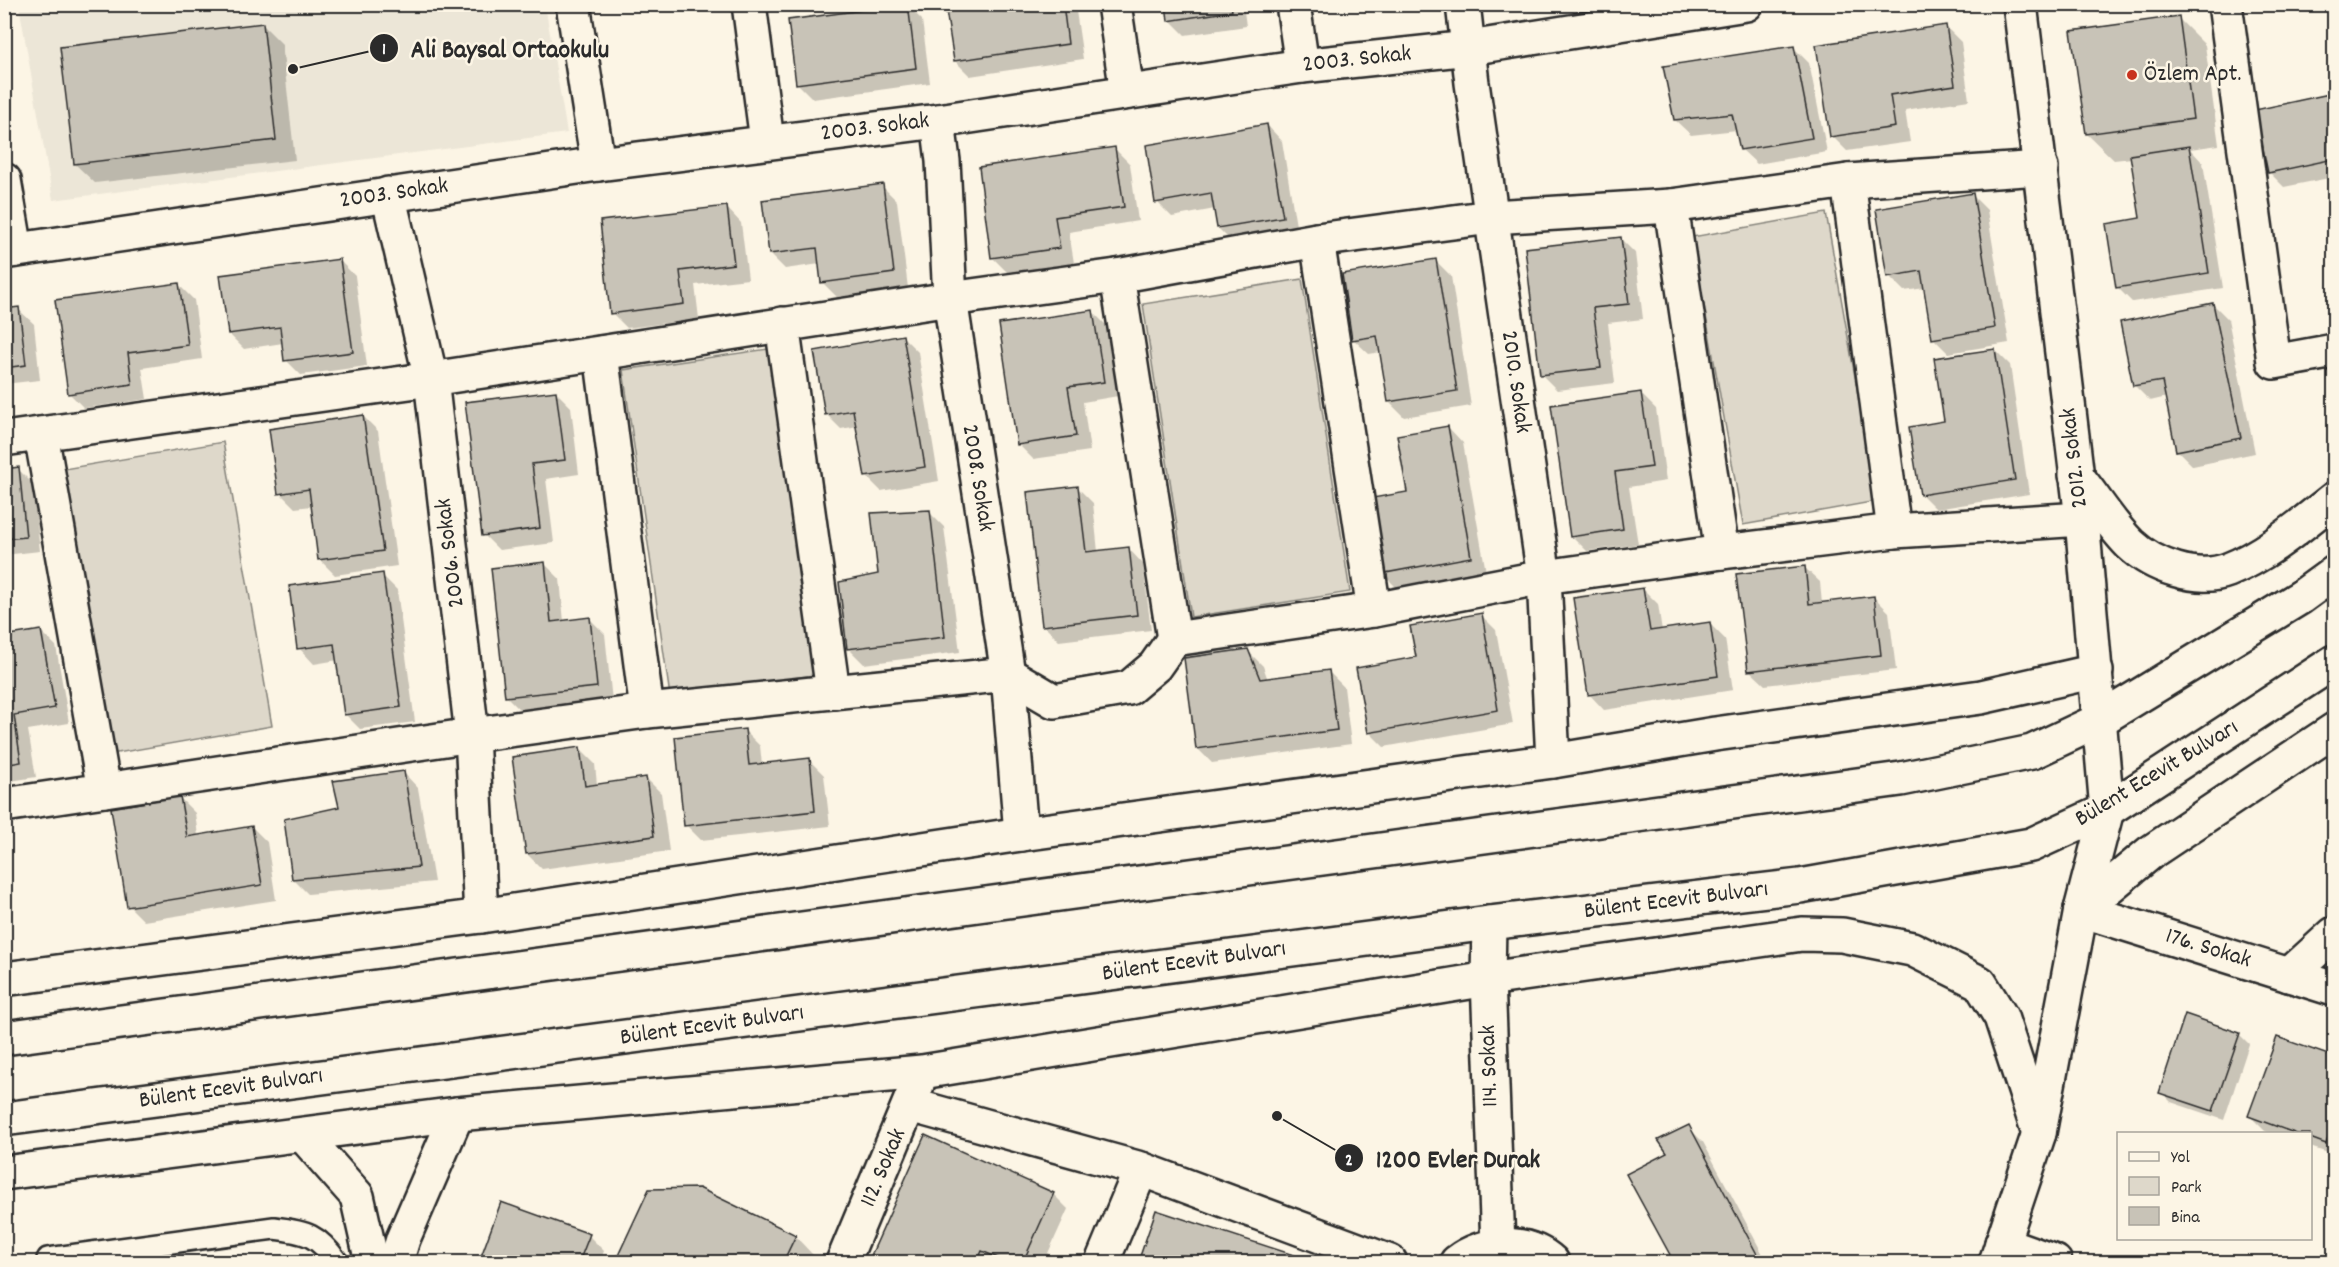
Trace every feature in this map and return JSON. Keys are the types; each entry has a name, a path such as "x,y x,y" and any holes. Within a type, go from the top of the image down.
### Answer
{"street":[{"path":"573,4 598,164"},
{"path":"749,4 767,141"},
{"path":"1114,4 1127,92"},
{"path":"1293,4 1302,66"},
{"name":"2010. Sokak","path":"1463,4 1491,217 1544,577 1553,761"},
{"name":"2003. Sokak","path":"10,251 598,164 938,121 1302,66 1469,48 1746,4"},
{"name":"2012. Sokak","path":"1999,1253 2039,1133 2081,910 2107,810 2082,519 2020,4"},
{"path":"2224,4 2274,363 2334,351"},
{"name":"2008. Sokak","path":"938,121 943,161 950,299 1008,674 1021,834"},
{"path":"4,439 431,379 782,324 1117,276 1317,240 1491,217 1671,206 1848,181 2041,168"},
{"path":"4,180 10,251"},
{"path":"1848,181 1894,531"},
{"name":"2006. Sokak","path":"388,194 431,379 472,735 481,916"},
{"path":"1671,206 1722,552"},
{"path":"1317,240 1374,610"},
{"path":"4,805 647,711 1008,674 1054,701 1128,688 1155,666 1174,639 1117,276"},
{"path":"782,324 833,692"},
{"path":"601,353 647,711"},
{"path":"41,434 104,790"},
{"path":"2076,475 2130,543 2154,561 2193,574 2227,571 2278,543 2334,499"},
{"path":"1174,639 1374,610 1544,577 1722,552 1894,531 2082,519"},
{"path":"4,1038 1901,779 2032,752 2098,721 2301,597 2334,573"},
{"name":"Bülent Ecevit Bulvarı","path":"4,1119 1488,923 1800,886 2031,845 2107,810 2334,662"},
{"path":"4,979 481,916 1021,834 1553,761 1715,734 1981,697 2096,671"},
{"path":"2081,910 2151,852 2334,730"},
{"path":"1800,886 1802,934"},
{"name":"176. Sokak","path":"2081,910 2334,989"},
{"name":"114. Sokak","path":"1488,923 1498,1246"},
{"path":"4,1173 304,1136 457,1114 922,1072 1488,979 1802,934 1842,935 1912,949 1980,983 2001,1017 2039,1133"},
{"path":"2289,975 2334,934"},
{"name":"112. Sokak","path":"843,1263 922,1072"},
{"path":"910,1105 1141,1169 1390,1263"},
{"path":"396,1263 403,1239 457,1114"},
{"path":"304,1136 357,1196 372,1263"},
{"path":"1102,1263 1141,1169"},
{"path":"1457,1263 1481,1249 1498,1246 1516,1246 1533,1251 1552,1263"},
{"path":"1999,1253 2055,1263"}],"lane":[{"path":"48,1259 274,1228 304,1231 327,1248 337,1263"}],"shaded area":[{"path":"19,5 545,5 567,133 53,200"}],"green space":[{"path":"1826,213 1877,501 1743,525 1692,237"},
{"path":"1302,279 1350,592 1191,617 1143,304"},
{"path":"768,349 814,675 670,696 623,370"},
{"path":"223,442 272,726 106,755 58,470"}],"building":[{"path":"908,4 916,68 796,84 788,20"},
{"path":"945,4 1063,4 1068,44 954,61"},
{"path":"1166,4 1231,4 1232,11 1168,21"},
{"name":"Özlem Apt.","path":"2179,16 2193,119 2086,134 2071,31"},
{"path":"263,23 276,140 74,164 60,47"},
{"path":"1946,25 1955,85 1890,95 1895,127 1830,137 1816,45"},
{"path":"1794,46 1812,138 1740,150 1732,114 1674,120 1663,66"},
{"path":"2334,93 2334,159 2268,173 2255,110"},
{"path":"1267,124 1283,217 1217,228 1211,193 1155,203 1146,145"},
{"path":"2189,146 2209,273 2116,288 2106,224 2140,218 2130,155"},
{"path":"1115,147 1124,207 1055,217 1060,248 991,258 979,167"},
{"path":"883,184 894,273 821,283 817,248 769,254 762,200"},
{"path":"1973,193 1995,328 1932,339 1921,271 1887,277 1876,209"},
{"path":"727,206 734,264 680,271 684,304 610,314 600,221"},
{"path":"1621,237 1629,304 1593,308 1601,368 1540,375 1525,248"},
{"path":"340,259 353,352 284,361 280,327 228,334 220,275"},
{"path":"1436,259 1457,391 1388,402 1377,336 1352,340 1342,274"},
{"path":"179,283 188,345 128,353 132,384 68,394 55,300"},
{"path":"2213,303 2241,438 2176,451 2162,381 2133,386 2120,322"},
{"path":"19,307 26,365 4,368 4,309"},
{"path":"1093,310 1104,382 1068,387 1076,436 1017,445 999,324"},
{"path":"903,335 925,467 865,477 853,410 825,415 814,351"},
{"path":"1995,349 2015,480 1920,495 1909,427 1944,421 1934,358"},
{"path":"556,391 565,460 532,464 540,528 482,536 465,402"},
{"path":"1641,392 1652,467 1615,472 1623,529 1570,537 1551,405"},
{"path":"363,415 383,551 318,560 309,489 278,494 269,429"},
{"path":"1448,426 1471,557 1380,574 1367,499 1407,492 1397,435"},
{"path":"19,467 26,537 4,539 4,469"},
{"path":"1078,486 1086,552 1129,547 1137,615 1042,626 1027,492"},
{"path":"930,510 945,637 847,649 839,582 878,574 871,513"},
{"path":"545,562 551,622 590,617 597,687 505,697 491,568"},
{"path":"1805,566 1809,604 1874,596 1881,655 1748,671 1736,574"},
{"path":"383,573 401,707 344,715 334,644 297,649 289,586"},
{"path":"1643,588 1650,631 1710,622 1718,676 1588,695 1573,598"},
{"path":"1482,613 1498,710 1368,733 1356,668 1416,657 1410,626"},
{"path":"41,630 55,708 14,715 21,762 4,765 4,636"},
{"path":"1248,649 1260,679 1329,670 1337,730 1196,749 1184,658"},
{"path":"745,729 749,765 810,758 815,811 684,826 675,737"},
{"path":"580,747 585,786 646,777 654,836 526,854 512,757"},
{"path":"404,771 419,867 292,879 284,819 339,807 333,781"},
{"path":"180,796 187,837 252,826 262,885 127,907 111,808"},
{"path":"2185,1014 2240,1033 2213,1111 2159,1093"},
{"path":"2277,1037 2334,1057 2334,1120 2326,1144 2312,1139 2312,1132 2292,1132 2248,1116"},
{"path":"1689,1125 1759,1258 1749,1262 1674,1262 1626,1174 1667,1153 1658,1140"},
{"path":"925,1135 1054,1193 1023,1262 1007,1262 982,1251 977,1262 876,1262 869,1260"},
{"path":"699,1188 796,1235 783,1262 615,1262 649,1189"},
{"path":"501,1202 590,1234 579,1262 479,1262"},
{"path":"1156,1210 1315,1262 1138,1262"}],"place":[{"name":"Ali Baysal Ortaokulu","path":"293,69"},
{"name":"Özlem Apt.","path":"2132,75"},
{"name":"1200 Evler Durak","path":"1277,1116"}]}
